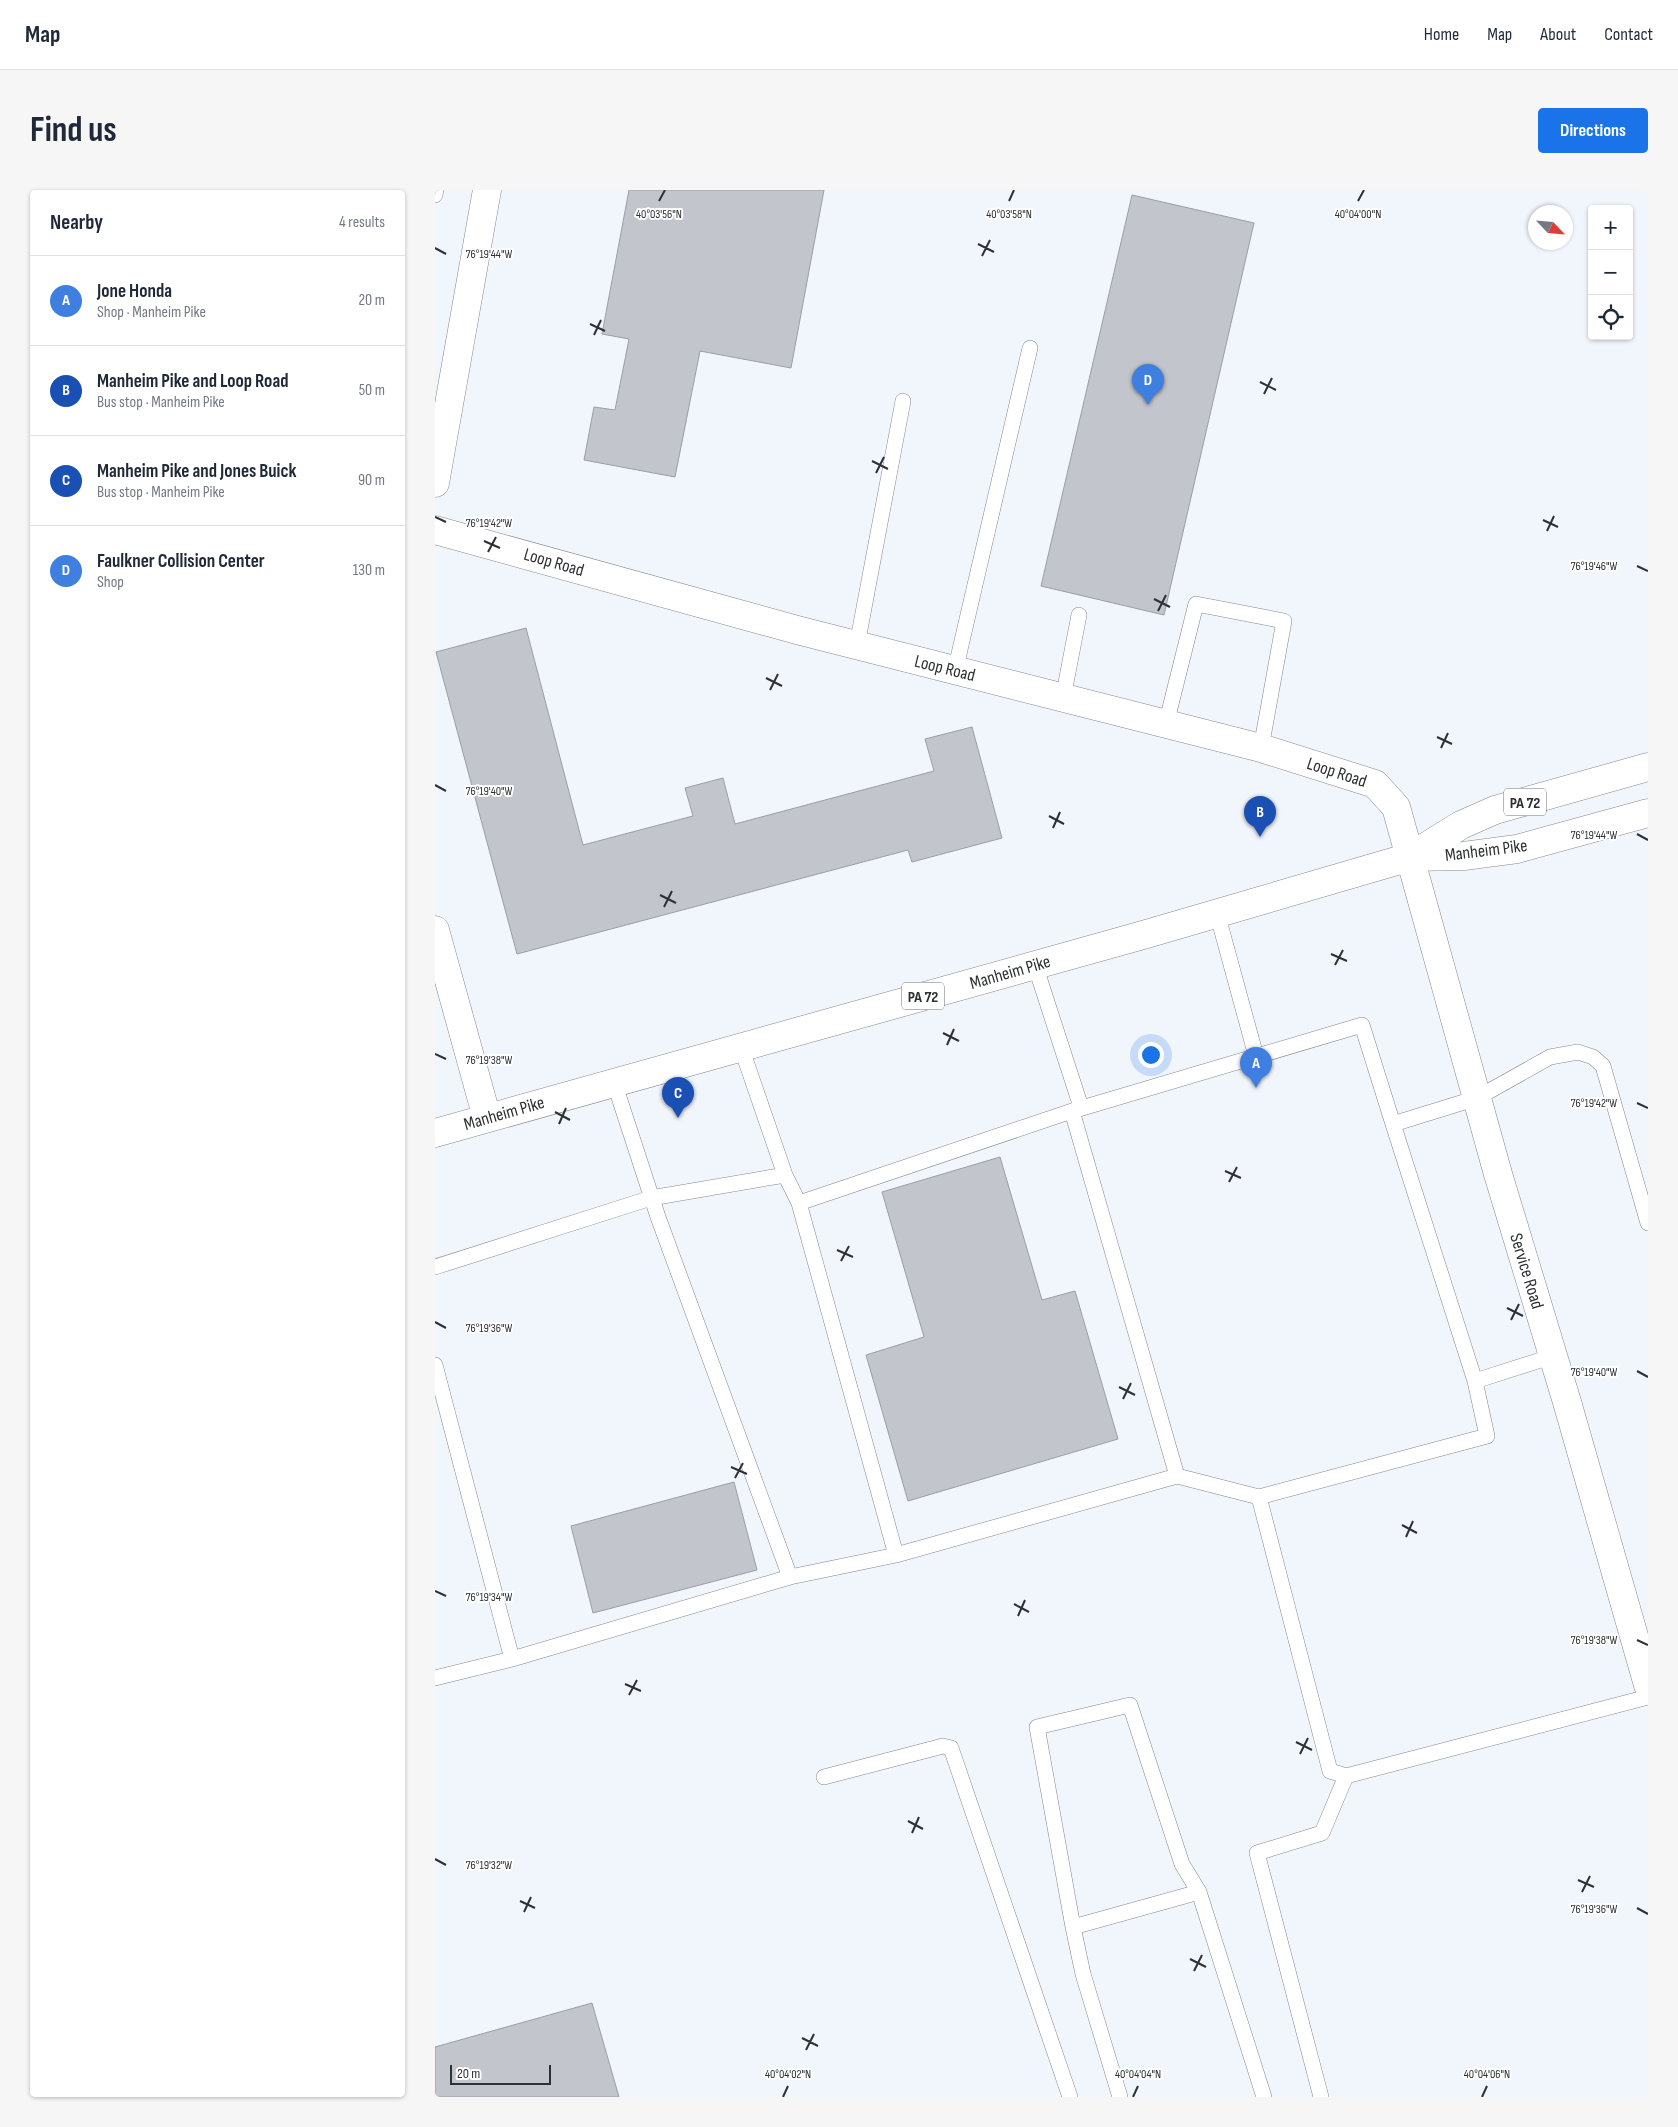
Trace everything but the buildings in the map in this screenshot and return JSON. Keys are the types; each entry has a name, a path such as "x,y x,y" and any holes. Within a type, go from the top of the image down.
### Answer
{"street":[{"path":"435,482 487,190"},
{"name":"Loop Road","path":"435,530 857,646 1261,748 1375,784 1396,807 1410,857"},
{"name":"Manheim Pike","path":"1410,857 1461,825 1495,810 1648,766"},
{"name":"Manheim Pike","path":"435,1133 1035,965 1410,857 1465,856 1517,849 1648,812"},
{"name":"Service Road","path":"1410,857 1477,1098 1646,1673"},
{"path":"435,930 487,1118"}],"lane":[{"path":"435,195 436,190"},
{"path":"955,670 1030,348"},
{"path":"857,646 903,401"},
{"path":"1166,724 1196,604 1284,621 1261,748"},
{"path":"1063,698 1079,615"},
{"path":"1217,913 1256,1056"},
{"path":"1035,965 1077,1109 1177,1476"},
{"path":"435,1678 512,1659 790,1577 896,1555 1177,1476 1259,1496 1487,1436 1475,1381 1362,1025 1077,1109 799,1203"},
{"path":"741,1047 785,1175 799,1203 896,1555"},
{"path":"1393,1124 1477,1098 1550,1057 1578,1052 1593,1057 1603,1066 1648,1223"},
{"path":"614,1082 651,1198 790,1577"},
{"path":"435,1267 651,1198 785,1175"},
{"path":"1475,1381 1553,1356"},
{"path":"435,1365 512,1659"},
{"path":"1259,1496 1330,1770 1346,1776 1648,1697"},
{"path":"1120,2097 1083,1974 1037,1727 1129,1705 1182,1864 1199,1892 1264,2097"},
{"path":"824,1778 943,1746 951,1748 1070,2097"},
{"path":"1321,2097 1257,1853 1322,1833 1346,1776"},
{"path":"1073,1927 1199,1892"}],"place":[{"name":"Faulkner Collision Center","path":"1148,405"},
{"name":"Manheim Pike and Loop Road","path":"1260,837"},
{"name":"Jone Honda","path":"1256,1088"},
{"name":"Manheim Pike and Jones Buick","path":"678,1118"}]}
